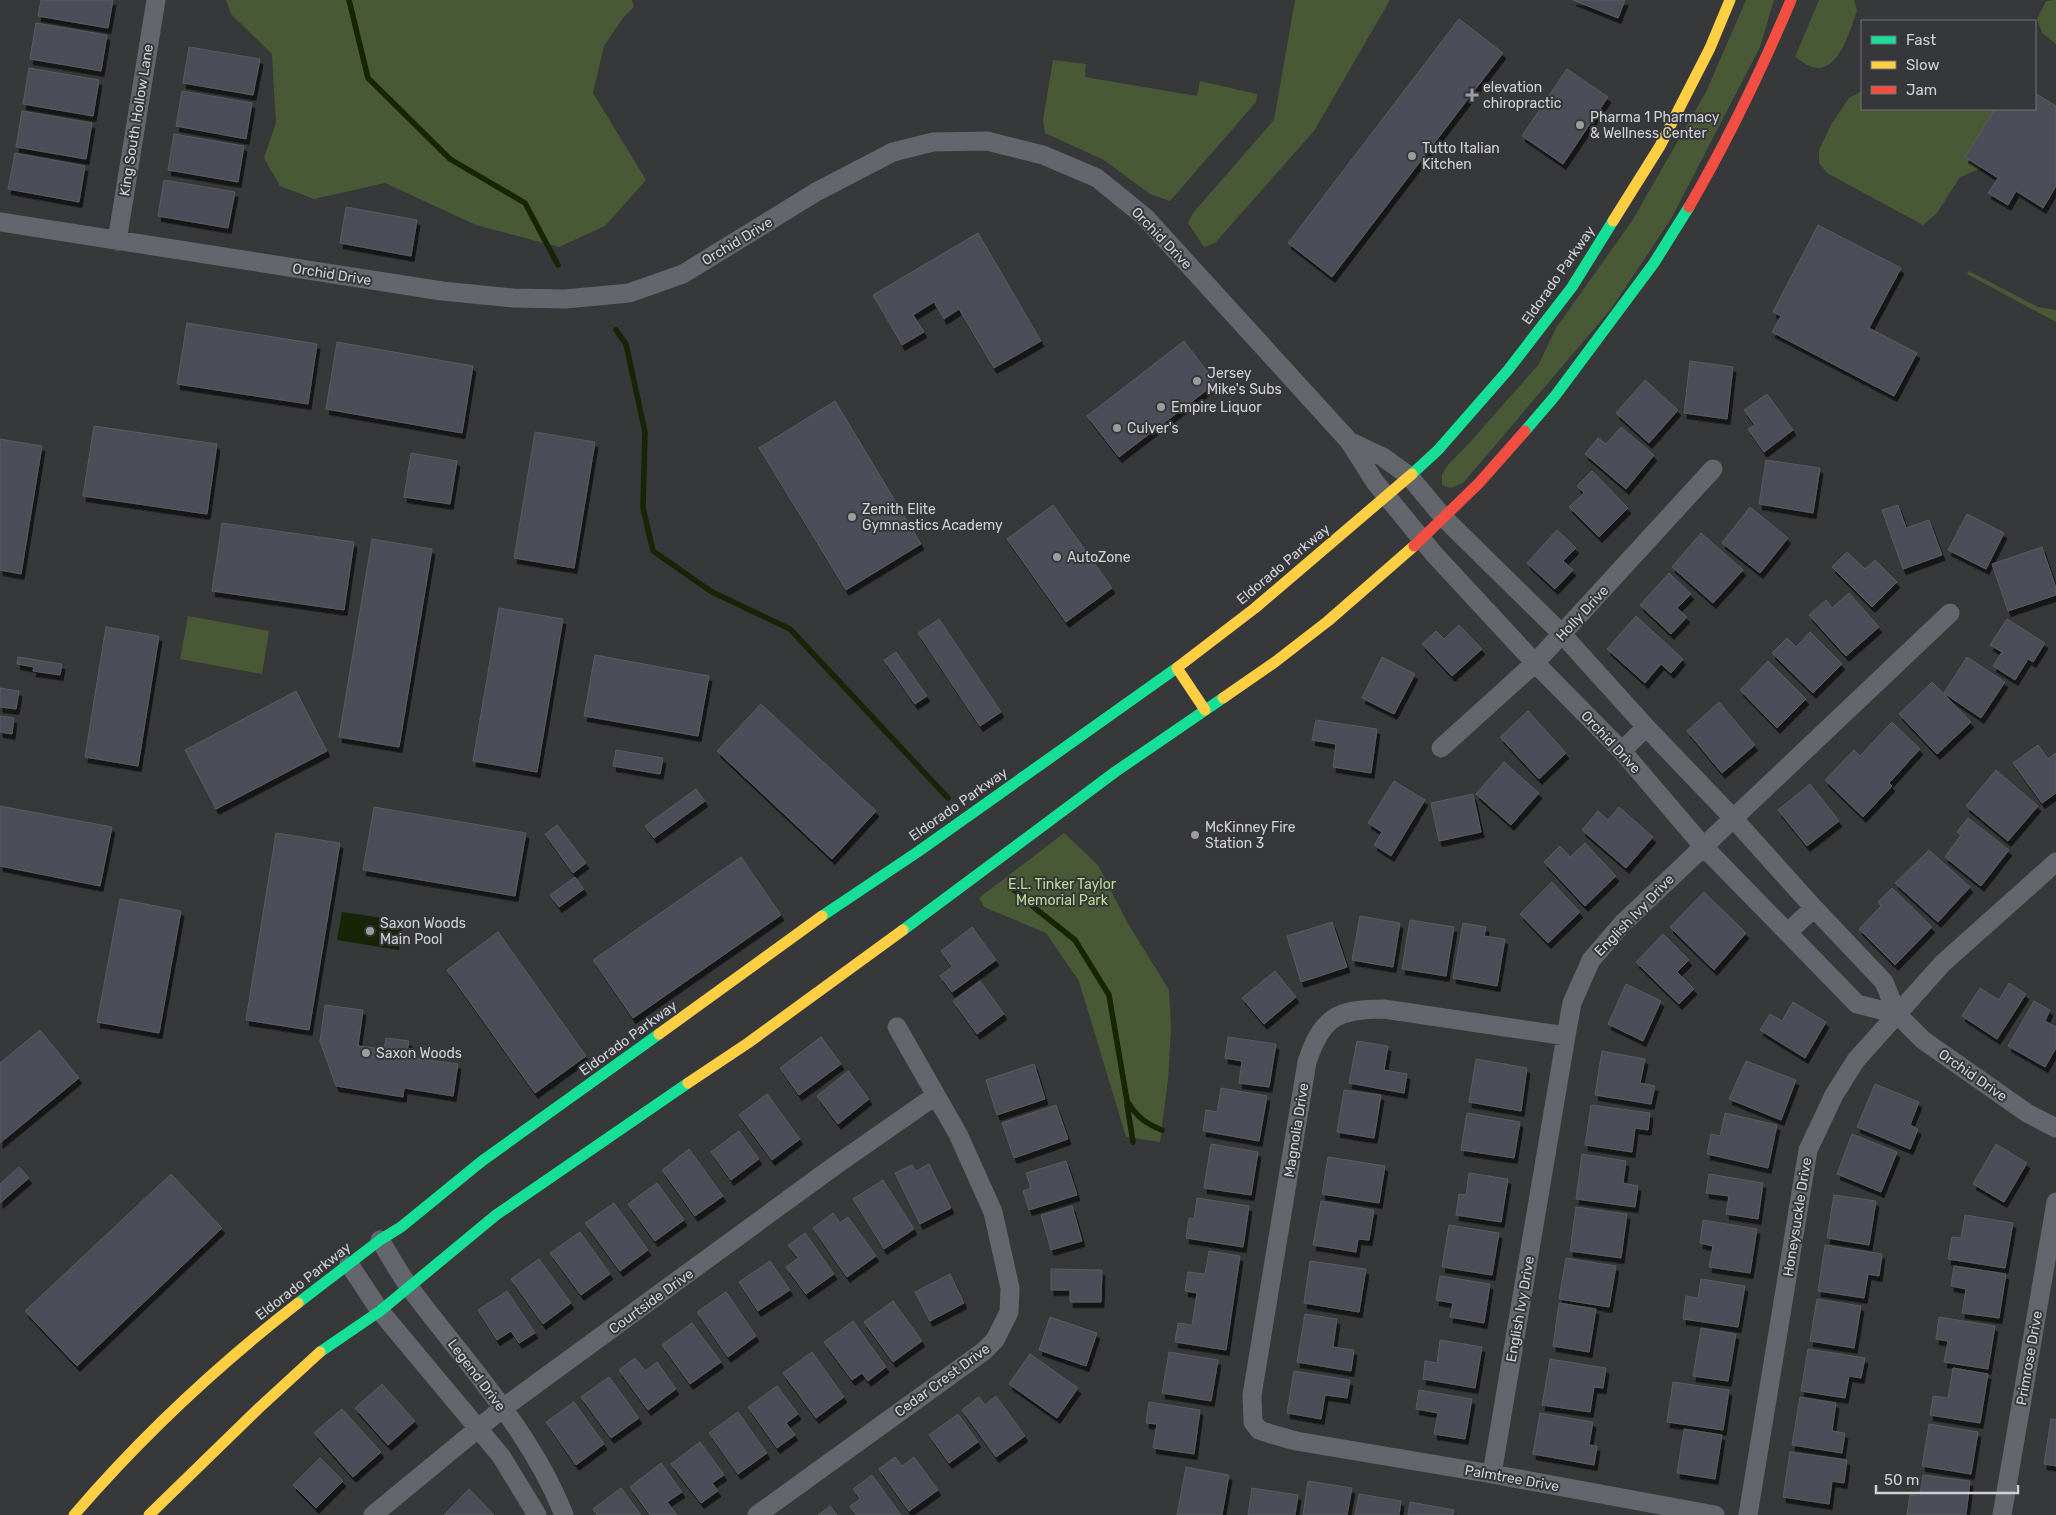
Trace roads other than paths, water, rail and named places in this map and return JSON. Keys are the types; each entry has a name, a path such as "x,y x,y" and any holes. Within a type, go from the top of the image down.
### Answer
{"main road":[{"name":"Eldorado Parkway","path":"74,1515 98,1487 203,1382 271,1324 380,1240 400,1227 482,1162 826,913 918,851 1177,668 1255,608 1387,497 1438,450 1508,370 1572,287 1660,146 1710,48 1730,0"},
{"path":"150,1515 253,1414 320,1352 380,1311 496,1215 748,1043 1115,772 1275,662 1328,621 1422,539 1479,483 1555,396 1654,263 1719,155 1766,61 1791,0"},
{"path":"1177,668 1204,710"}],"street":[{"name":"King South Hollow Lane","path":"117,241 156,0"},
{"name":"Orchid Drive","path":"0,222 442,291 513,298 565,299 629,293 683,274 816,192 893,152 933,142 987,141 1043,155 1096,178 1145,217 1349,441 1370,475 1422,539 1535,662 1622,751 1703,846 1857,1004 1897,1014"},
{"name":"Orchid Drive","path":"1349,441 1383,457 1409,476 1444,518 1562,634 1646,728 1733,818 1884,982 1897,1014 1922,1040 2027,1113 2056,1128"},
{"name":"Holly Drive","path":"1441,748 1535,662 1713,469"},
{"name":"English Ivy Drive","path":"1492,1474 1572,1003 1591,960 1623,923 1950,613"},
{"path":"1622,751 1646,728"},
{"name":"Honeysuckle Drive","path":"1748,1515 1808,1150 1834,1095 1856,1060 1943,963 2056,862"},
{"path":"1788,932 1814,908"},
{"name":"Magnolia Drive","path":"1308,1442 1259,1430 1253,1422 1252,1395 1307,1062 1322,1028 1337,1017 1360,1009 1384,1009 1566,1036"},
{"name":"Cedar Crest Drive","path":"757,1515 984,1351 996,1340 1009,1312 1010,1288 993,1212 958,1134 897,1028"},
{"name":"Courtside Drive","path":"373,1515 503,1408 832,1167 935,1096"},
{"name":"Primrose Drive","path":"2002,1515 2056,1202"},
{"name":"Legend Drive","path":"380,1240 409,1287 503,1408 538,1461 564,1515"},
{"path":"349,1264 380,1311 501,1456 538,1515"},
{"name":"Palmtree Drive","path":"1308,1442 1715,1515"}],"waterway":[{"path":"349,0 368,78 450,159 525,203 558,265"},
{"path":"616,330 626,344 645,432 643,508 653,551 712,592 790,629 948,798"},
{"path":"1013,889 1075,940 1109,995 1127,1101 1142,1119 1162,1130"},
{"path":"1127,1104 1133,1142"}],"place":[{"name":"elevation chiropractic","path":"1472,95"},
{"name":"Pharma 1 Pharmacy & Wellness Center","path":"1580,125"},
{"name":"Tutto Italian Kitchen","path":"1412,156"},
{"name":"Jersey Mike's Subs","path":"1197,381"},
{"name":"Empire Liquor","path":"1161,407"},
{"name":"Culver's","path":"1117,428"},
{"name":"Zenith Elite Gymnastics Academy","path":"852,517"},
{"name":"AutoZone","path":"1057,557"},
{"name":"McKinney Fire Station 3","path":"1195,835"},
{"name":"Saxon Woods Main Pool","path":"370,931"},
{"name":"Saxon Woods","path":"366,1053"}],"park label":[{"name":"E.L. Tinker Taylor Memorial Park","path":"1062,892"}]}
